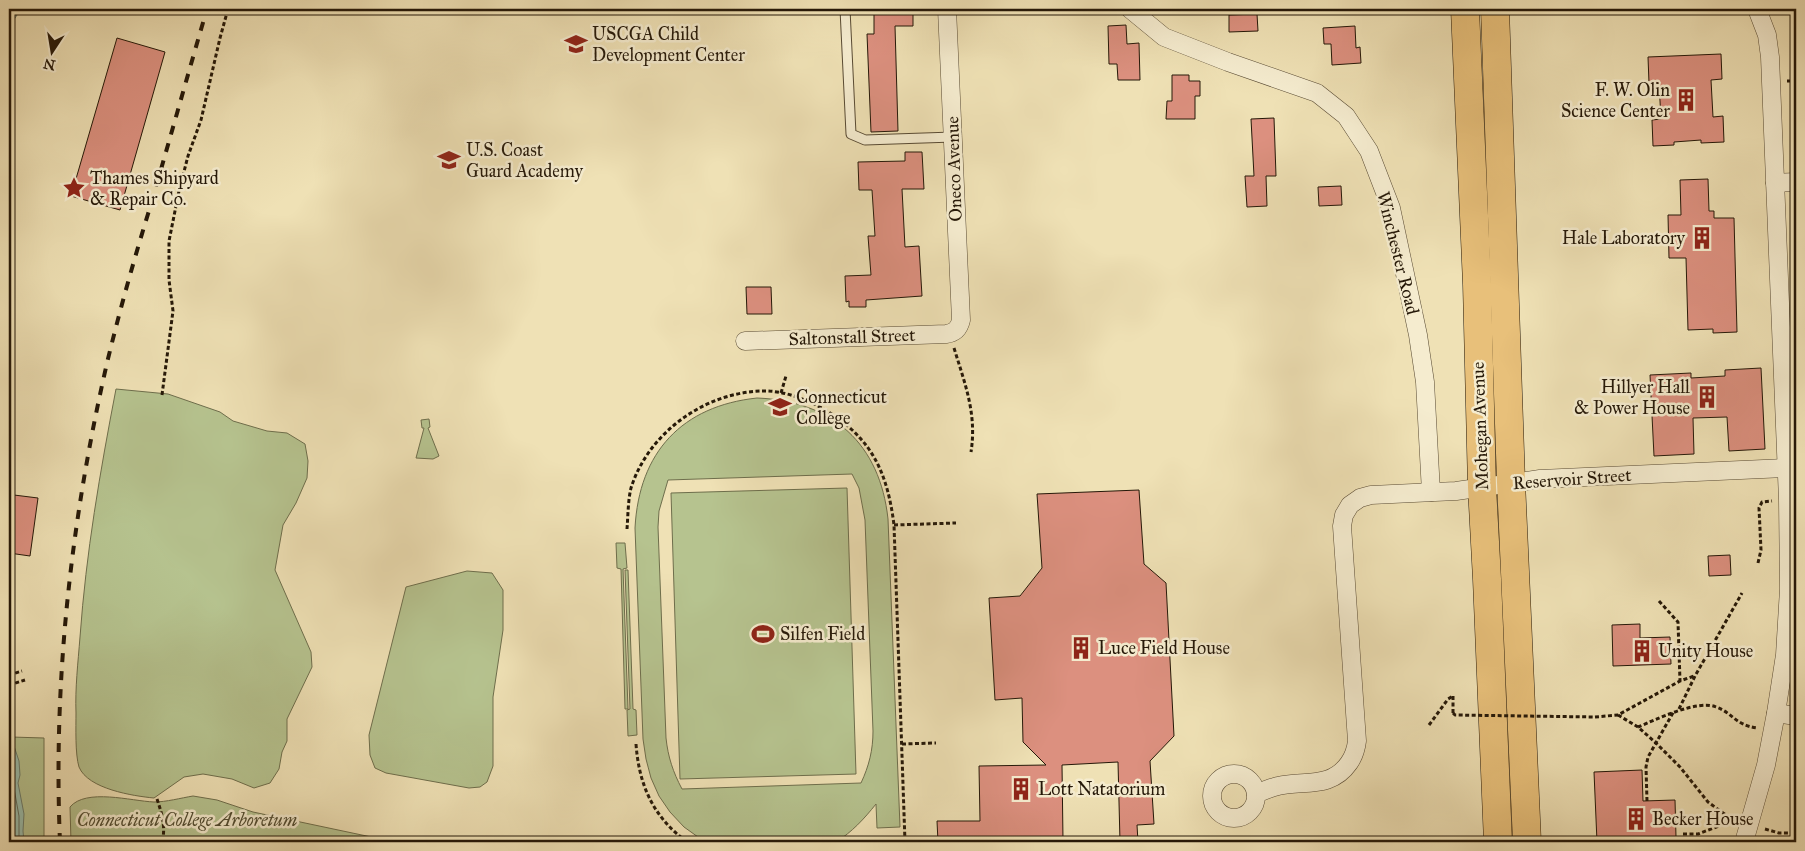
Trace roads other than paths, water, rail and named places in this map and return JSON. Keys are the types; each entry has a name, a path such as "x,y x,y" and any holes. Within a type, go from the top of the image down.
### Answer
{"highway":[{"name":"Mohegan Avenue","path":"1465,9 1477,284 1482,487 1498,842"},
{"name":"Mohegan Avenue","path":"1495,9 1511,482 1527,842"}],"street":[{"name":"Oneco Avenue","path":"947,9 961,320 954,331"},
{"name":"Winchester Road","path":"1130,9 1164,37 1317,93 1346,116 1369,151 1391,208 1418,335 1425,382 1431,492"},
{"path":"1744,842 1766,765 1776,713 1785,655 1789,589 1770,57 1767,35 1757,9"},
{"path":"1775,183 1796,182"},
{"name":"Saltonstall Street","path":"745,341 954,331"},
{"name":"Reservoir Street","path":"1256,794 1278,786 1334,778 1341,773 1350,761 1356,748 1342,526 1344,514 1353,502 1363,497 1456,491 1540,479 1786,468"},
{"path":"1776,713 1796,716"}],"lane":[{"path":"845,9 851,134 865,140 953,137"}],"water":[{"path":"9,9 21,9 9,27"},
{"path":"9,731 19,761 20,775 18,783 24,814 24,842 9,842"}],"railway":[{"path":"60,842 59,721 62,661 67,601 83,481 94,422 116,326 207,9"}],"place":[{"name":"USCGA Child Development Center","path":"576,44"},
{"name":"F. W. Olin Science Center","path":"1686,100"},
{"name":"U.S. Coast Guard Academy","path":"449,160"},
{"name":"Thames Shipyard & Repair Co.","path":"74,188"},
{"name":"Hale Laboratory","path":"1702,238"},
{"name":"Hillyer Hall & Power House","path":"1707,397"},
{"name":"Connecticut College","path":"780,407"},
{"name":"Silfen Field","path":"763,634"},
{"name":"Luce Field House","path":"1081,648"},
{"name":"Unity House","path":"1642,651"},
{"name":"Lott Natatorium","path":"1021,789"},
{"name":"Becker House","path":"1636,819"}],"park label":[{"name":"Connecticut College Arboretum","path":"187,820"}]}
